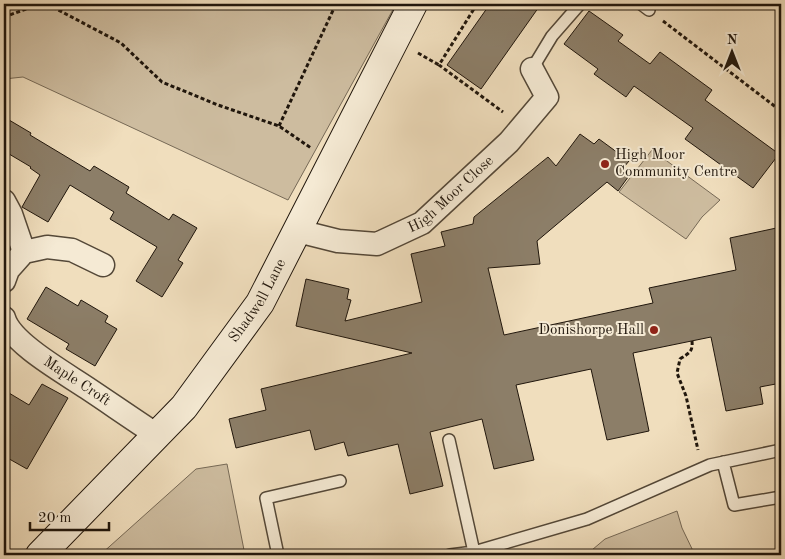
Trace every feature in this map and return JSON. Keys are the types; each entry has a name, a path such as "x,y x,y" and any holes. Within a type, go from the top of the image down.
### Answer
{"street":[{"name":"Shadwell Lane","path":"40,555 184,407 260,303 413,4"},
{"name":"High Moor Close","path":"298,231 338,241 376,244 422,222 509,142 546,97 532,69"},
{"path":"4,201 11,214 24,252"},
{"path":"4,282 8,270 24,252 47,247 72,250 103,265"},
{"name":"Maple Croft","path":"4,318 6,325 25,345 157,435"}],"lane":[{"path":"532,69 552,36 580,4"},
{"path":"449,440 474,552"},
{"path":"450,555 474,552 587,519 702,469 723,462 781,450"},
{"path":"723,462 734,505 781,497"},
{"path":"278,555 266,498 340,481"}],"path":[{"path":"4,17 40,4"},
{"path":"47,4 121,43 162,82 218,105 279,126 333,162"},
{"path":"279,126 336,4"},
{"path":"439,66 478,4"},
{"path":"645,7 781,111"},
{"path":"413,50 439,66 522,126"},
{"path":"692,341 691,352 680,359 677,374 686,396 702,469"}],"shaded area":[{"path":"4,4 396,4 288,200 23,77 4,79"},
{"path":"652,150 720,200 702,217 686,239 619,192"},
{"path":"227,464 245,555 100,555 196,469"},
{"path":"677,511 682,528 695,555 586,555 605,539"}],"building":[{"path":"490,4 541,4 481,89 447,65"},
{"path":"589,11 623,35 618,41 650,64 660,52 712,90 705,100 779,154 753,188 685,139 693,128 634,86 626,97 594,74 598,69 564,44"},
{"path":"4,117 90,171 94,166 129,187 126,193 169,220 173,214 197,228 178,260 183,263 162,297 136,281 157,247 110,219 114,212 70,185 48,222 22,207 40,175 31,167 4,151"},
{"name":"Donishorpe Hall","path":"580,134 594,144 599,139 629,161 624,167 631,173 618,191 607,182 537,241 540,264 488,268 504,335 653,303 649,288 736,270 730,238 781,227 781,383 760,387 763,404 726,411 711,337 633,353 649,431 607,440 591,369 516,385 534,460 494,469 482,419 430,432 443,486 410,494 398,444 348,456 344,442 315,450 310,430 236,448 229,419 266,410 261,389 412,353 296,326 306,279 349,289 347,299 351,300 345,321 422,302 411,254 445,246 441,232 473,224 474,217 548,157 556,166"},
{"path":"46,287 78,306 81,300 108,316 105,322 117,329 95,366 66,349 69,344 27,319"},
{"path":"42,384 68,398 27,469 4,456 4,390 29,405"}],"place":[{"name":"High Moor Community Centre","path":"605,164"},
{"name":"Donishorpe Hall","path":"654,330"}]}
